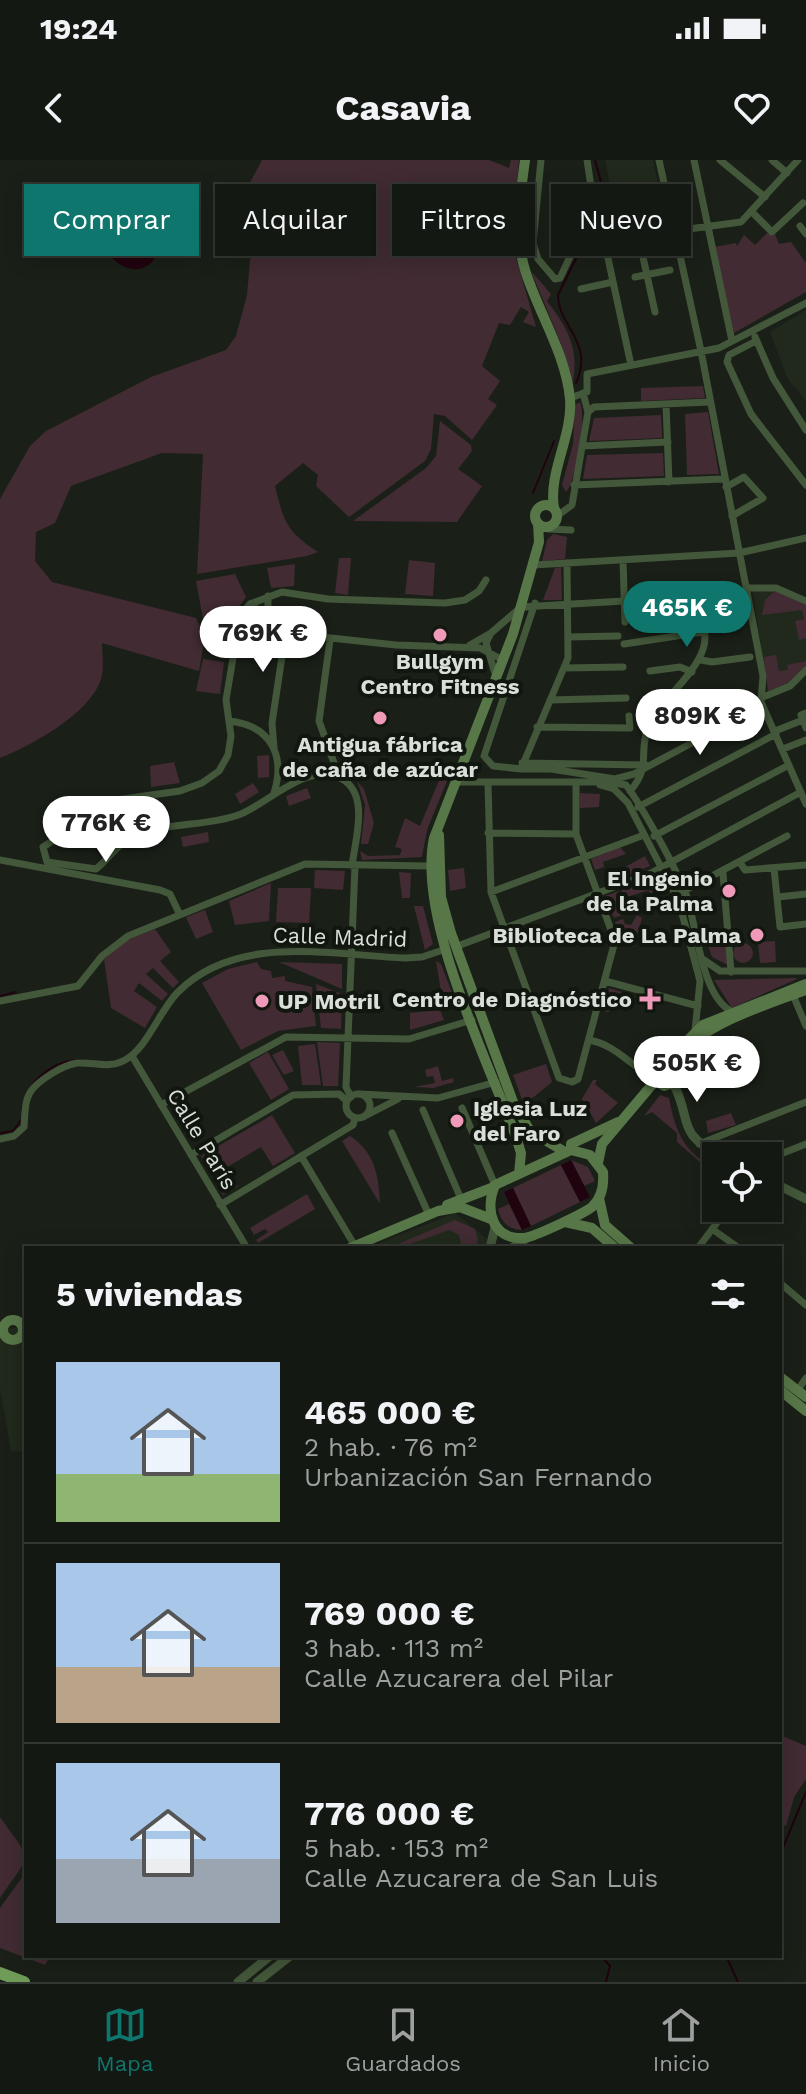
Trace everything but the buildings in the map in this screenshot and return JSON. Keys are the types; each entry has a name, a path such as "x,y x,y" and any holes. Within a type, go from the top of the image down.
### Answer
{"highway":[{"path":"0,1973 24,1982"}],"main road":[{"path":"522,184 525,160"},
{"path":"519,1174 521,1153 472,1020 432,897 430,866 434,838 513,634 539,542 554,518 552,492 563,451 570,398 521,256"},
{"path":"539,542 535,514 552,492"},
{"path":"541,506 554,518"},
{"path":"538,523 554,518"},
{"path":"354,1246 433,1213 460,1207 493,1223 504,1234 527,1238 591,1208 599,1198 604,1183 598,1163 590,1155 568,1151 541,1140 522,1119 450,948 441,897 440,827"},
{"path":"669,1068 695,1031 714,1020 806,984"},
{"path":"598,1163 602,1144 656,1079 692,1043 714,1029 806,990"},
{"path":"656,1079 664,1086 673,1083 669,1068"},
{"path":"433,1213 459,1193 495,1186 568,1151 571,1144 623,1119"},
{"path":"493,1223 495,1186"},
{"path":"599,1198 605,1225 629,1246"},
{"path":"559,1222 582,1224 612,1246"},
{"path":"7,1321 24,1329 15,1340 2,1334 7,1321"},
{"path":"782,1379 802,1394"},
{"path":"782,1392 806,1411"}],"street":[{"path":"535,237 541,160"},
{"path":"535,251 555,279 560,278 594,206 587,160"},
{"path":"659,160 664,184"},
{"path":"694,160 732,341"},
{"path":"720,160 765,197"},
{"path":"772,160 787,173"},
{"path":"691,229 741,222 798,160"},
{"path":"752,212 772,232 803,203"},
{"path":"800,226 806,234"},
{"path":"607,256 631,365"},
{"path":"642,256 655,312"},
{"path":"680,256 739,553 742,589 763,676 762,699 806,804"},
{"path":"635,277 670,270"},
{"path":"581,289 613,282"},
{"path":"570,398 587,392 587,374 701,351 732,341 806,303"},
{"path":"753,331 773,378 802,416 806,430"},
{"path":"756,341 729,355 727,362 751,414 806,485"},
{"path":"572,530 554,518 572,505 588,412 583,393"},
{"path":"588,412 594,407 710,402"},
{"path":"666,404 669,482"},
{"path":"582,446 668,442"},
{"path":"574,485 725,483 744,477 763,498 732,516"},
{"path":"533,565 739,553 806,538"},
{"path":"623,560 625,622"},
{"path":"521,766 568,658 567,563"},
{"path":"353,1097 346,1087 357,797 343,779 334,776 293,782 242,813 219,821 136,835 117,846 96,869 47,862 43,855 47,841 78,827 100,807 116,800 180,791 202,783 219,771 228,755 226,700 240,616 250,604 268,596 302,592 328,599 445,603 465,600 479,591 486,580"},
{"path":"630,791 646,766 649,726 701,660 703,632 698,615 684,605 684,598 742,589 776,588 806,601"},
{"path":"268,596 268,618"},
{"path":"468,646 491,633 521,607 535,603 624,601"},
{"path":"535,603 485,761 493,766 646,766"},
{"path":"250,604 286,630 330,640 468,646 480,648 503,660"},
{"path":"700,622 725,618"},
{"path":"274,793 280,774 272,723 286,630"},
{"path":"497,678 486,643 491,633 502,630 513,634"},
{"path":"624,644 703,632"},
{"path":"568,637 618,636"},
{"path":"330,640 319,721 334,763 334,776"},
{"path":"701,660 712,662 750,657"},
{"path":"564,668 623,667"},
{"path":"650,671 680,667 692,672"},
{"path":"521,766 615,779 753,710 762,699 790,686 806,670"},
{"path":"667,700 674,704 722,697"},
{"path":"550,700 626,698"},
{"path":"537,727 630,728 629,716"},
{"path":"638,807 805,720"},
{"path":"229,721 256,729 274,748"},
{"path":"256,729 272,723"},
{"path":"783,749 806,740"},
{"path":"654,836 789,765"},
{"path":"545,770 554,774 559,784"},
{"path":"280,774 293,782"},
{"path":"455,782 619,783 630,791 685,892 702,959 718,1001 720,1015 692,1043"},
{"path":"488,784 491,892 559,1078 565,1082 578,1079 615,941 576,834 576,784"},
{"path":"594,784 621,795 675,896 699,979 695,1031"},
{"name":"Calle Madrid","path":"132,1056 179,991 212,967 253,954 422,957 661,868 801,792"},
{"path":"488,833 576,834"},
{"path":"491,892 644,835"},
{"path":"675,896 741,864 787,836"},
{"path":"0,860 160,890 170,894 179,913"},
{"path":"0,1001 78,986 114,945 179,913 305,864 430,866"},
{"path":"741,864 745,870 806,865"},
{"path":"774,868 780,927 806,924"},
{"path":"723,873 731,972"},
{"path":"778,897 806,894"},
{"path":"702,959 720,971 806,971"},
{"path":"605,981 699,1003 718,1001 733,1012"},
{"path":"793,995 806,1026"},
{"path":"161,1105 286,1037 409,1039 472,1020"},
{"path":"589,1040 610,1044 642,1072 656,1079"},
{"path":"0,1139 14,1136 24,1127 30,1092 42,1081 77,1063 118,1064 132,1056"},
{"name":"Calle París","path":"132,1056 240,1244"},
{"path":"353,1097 448,1097 496,1082"},
{"path":"673,1083 683,1119 702,1146"},
{"path":"191,1155 293,1095 339,1094 353,1097 370,1103 366,1116"},
{"path":"353,1097 347,1111 355,1118"},
{"path":"355,1118 366,1116 394,1099 416,1097"},
{"path":"699,1144 806,1102"},
{"path":"462,1108 495,1186"},
{"path":"423,1110 459,1193"},
{"path":"220,1205 353,1125 355,1118"},
{"path":"392,1133 433,1213"},
{"path":"782,1153 806,1144"},
{"path":"301,1156 351,1246"},
{"path":"782,1187 806,1199"},
{"path":"699,1246 717,1222"},
{"path":"490,1246 493,1223"},
{"path":"712,1229 736,1246"},
{"path":"515,1246 527,1238"},
{"path":"782,1285 806,1305"},
{"path":"802,1394 806,1378"},
{"path":"238,1982 268,1958"},
{"path":"257,1982 287,1958"}],"shaded area":[{"path":"262,160 489,160 509,168 511,160 519,160 517,184 392,184 392,256 515,256 536,327 523,322 529,312 521,307 510,325 499,323 482,366 500,381 488,399 497,405 472,440 445,416 434,414 431,449 425,461 349,517 316,486 318,475 303,463 275,486 288,525 318,552 307,556 197,574 203,454 162,453 71,486 55,523 36,532 35,561 52,582 196,618 205,637 199,671 102,643 102,675 87,701 60,726 0,758 0,499 30,446 46,431 151,377 226,350 236,336 247,295 250,256 376,256 376,184 249,184"},
{"path":"605,160 653,160 658,184 610,184"},
{"path":"768,232 772,236 775,234 779,244 791,242 806,263 806,292 734,333 714,247 736,243 737,246 744,235 755,245"},
{"path":"111,256 156,256 139,269 118,263"},
{"path":"531,271 551,294 547,301 571,341 575,362 572,386 560,341"},
{"path":"806,310 806,401 788,379 770,332"},
{"path":"703,386 705,398 641,401 641,388"},
{"path":"580,402 582,421 579,448 566,492 562,485 573,444 575,405"},
{"path":"708,412 719,474 687,475 685,414"},
{"path":"661,415 662,438 589,441 594,418"},
{"path":"440,421 471,445 472,451 458,469 482,486 457,522 353,521 426,468 436,456"},
{"path":"663,453 664,476 583,479 587,455"},
{"path":"553,534 567,537 565,559 542,561 547,540"},
{"path":"339,558 351,558 348,595 335,593"},
{"path":"409,560 435,563 433,596 405,594"},
{"path":"295,564 294,586 271,588 267,568"},
{"path":"561,567 562,600 543,600 555,568"},
{"path":"235,574 246,597 231,618 227,638 206,635 196,581"},
{"path":"752,590 772,590 806,604 806,665 788,683 768,691"},
{"path":"775,591 806,604 806,638 799,640 795,621 804,619 802,610 762,615 765,600"},
{"path":"776,655 779,671 788,670 787,665 806,661 806,665 788,683 768,691 764,657"},
{"path":"203,659 224,662 220,694 196,691"},
{"path":"269,755 269,777 258,778 257,756"},
{"path":"174,762 180,783 151,787 150,766"},
{"path":"440,778 447,781 427,830 422,857 362,860 360,851 368,856 400,855 402,849 395,847 405,818 420,826"},
{"path":"357,781 364,789 374,823 368,844 361,844 365,805"},
{"path":"253,783 259,792 240,804 235,794"},
{"path":"307,788 311,798 289,806 286,796"},
{"path":"580,793 600,794 599,807 580,808"},
{"path":"208,832 209,842 183,847 181,837"},
{"path":"620,847 626,854 603,862 604,867 595,870 591,859"},
{"path":"645,856 650,866 618,879 618,871"},
{"path":"464,868 466,888 450,891 448,870"},
{"path":"315,870 345,871 343,890 314,888"},
{"path":"399,872 411,873 410,898 402,898"},
{"path":"656,878 664,891 651,896 649,890 624,898 621,890"},
{"path":"271,883 269,921 235,925 229,901"},
{"path":"278,888 311,888 309,923 276,922"},
{"path":"619,891 622,900 617,902 622,915 614,918 605,896"},
{"path":"414,906 423,906 433,944 425,950"},
{"path":"205,910 213,932 196,939 186,917"},
{"path":"637,915 642,918 634,947 622,940 615,922 623,919 625,924 631,925"},
{"path":"155,929 171,952 160,961 179,982 173,988 153,968 146,974 168,994 162,1001 139,983 134,991 157,1007 145,1028 111,1008 104,959 125,941"},
{"path":"725,938 728,965 712,957 706,940"},
{"path":"775,941 776,962 760,963 758,942"},
{"path":"743,943 750,946 753,953 750,960 743,963 736,960 733,953 736,946"},
{"path":"436,961 441,964 457,1006 443,1004"},
{"name":"UP Motril","path":"257,962 261,969 271,971 272,978 285,976 285,981 312,987 316,1026 278,1031 241,1050 202,983 228,969"},
{"path":"279,962 342,964 342,989"},
{"path":"796,978 732,1008 714,980"},
{"path":"316,984 342,994 341,1029 321,1028"},
{"path":"609,988 622,992 620,1000 608,1012 603,1011"},
{"path":"440,1010 444,1020 410,1030 410,1013"},
{"path":"317,1042 340,1043 338,1086 323,1086"},
{"path":"315,1044 321,1085 302,1085 298,1046"},
{"path":"283,1050 294,1071 284,1075 272,1055"},
{"path":"268,1052 289,1089 271,1100 249,1063"},
{"path":"546,1064 552,1082 524,1105 513,1075"},
{"path":"438,1066 442,1081 453,1078 454,1082 433,1088 414,1087 435,1083 433,1076 427,1077 425,1070"},
{"path":"593,1080 597,1080 595,1084 618,1103 596,1123 582,1099"},
{"path":"660,1095 669,1098 683,1141 702,1164 677,1142 677,1133 652,1112 644,1116"},
{"path":"731,1113 736,1125 708,1133 706,1121"},
{"path":"272,1115 295,1153 273,1166 261,1147 227,1167 237,1187 223,1195 201,1156"},
{"path":"350,1136 365,1150 374,1166 380,1204 342,1141"},
{"path":"571,1160 588,1167 595,1181 584,1186"},
{"path":"571,1160 590,1197 580,1202 561,1165"},
{"path":"561,1165 580,1202 531,1226 513,1188"},
{"path":"513,1188 531,1226 522,1230 504,1192"},
{"path":"307,1194 315,1209 258,1243 256,1240 268,1232 265,1229 254,1235 250,1228"},
{"path":"509,1204 522,1230 509,1226 501,1218 498,1209"},
{"path":"455,1213 496,1246 372,1246"},
{"path":"455,1220 475,1229 478,1240 476,1246 462,1246 459,1235 449,1230 405,1246 398,1244"},
{"path":"24,1326 24,1452 11,1451 0,1389 0,1330"},
{"path":"782,1736 806,1746 806,1779 794,1797 786,1826 782,1825"},
{"path":"0,1817 23,1851 24,1858 0,1898"},
{"path":"24,1875 24,1957 0,1948 0,1908"},
{"path":"26,1958 49,1958 45,1965"}],"waterway":[{"path":"576,383 581,356 559,306 558,295 601,208 602,186 595,160"},
{"path":"533,493 554,441"},
{"path":"0,996 16,992"},
{"path":"22,1110 24,1100 42,1074 61,1064 81,1060"},
{"path":"0,1133 13,1131 21,1120"},
{"path":"782,1850 806,1792"},
{"path":"603,1958 610,1966 606,1982"},
{"path":"727,1958 738,1982"}],"place":[{"name":"Bullgym Centro Fitness","path":"440,635"},
{"name":"Antigua fábrica de caña de azúcar","path":"380,718"},
{"name":"El Ingenio de la Palma","path":"729,891"},
{"name":"Biblioteca de La Palma","path":"757,935"},
{"name":"Centro de Diagnóstico","path":"650,999"},
{"name":"UP Motril","path":"262,1001"},
{"name":"Iglesia Luz del Faro","path":"457,1121"}]}
